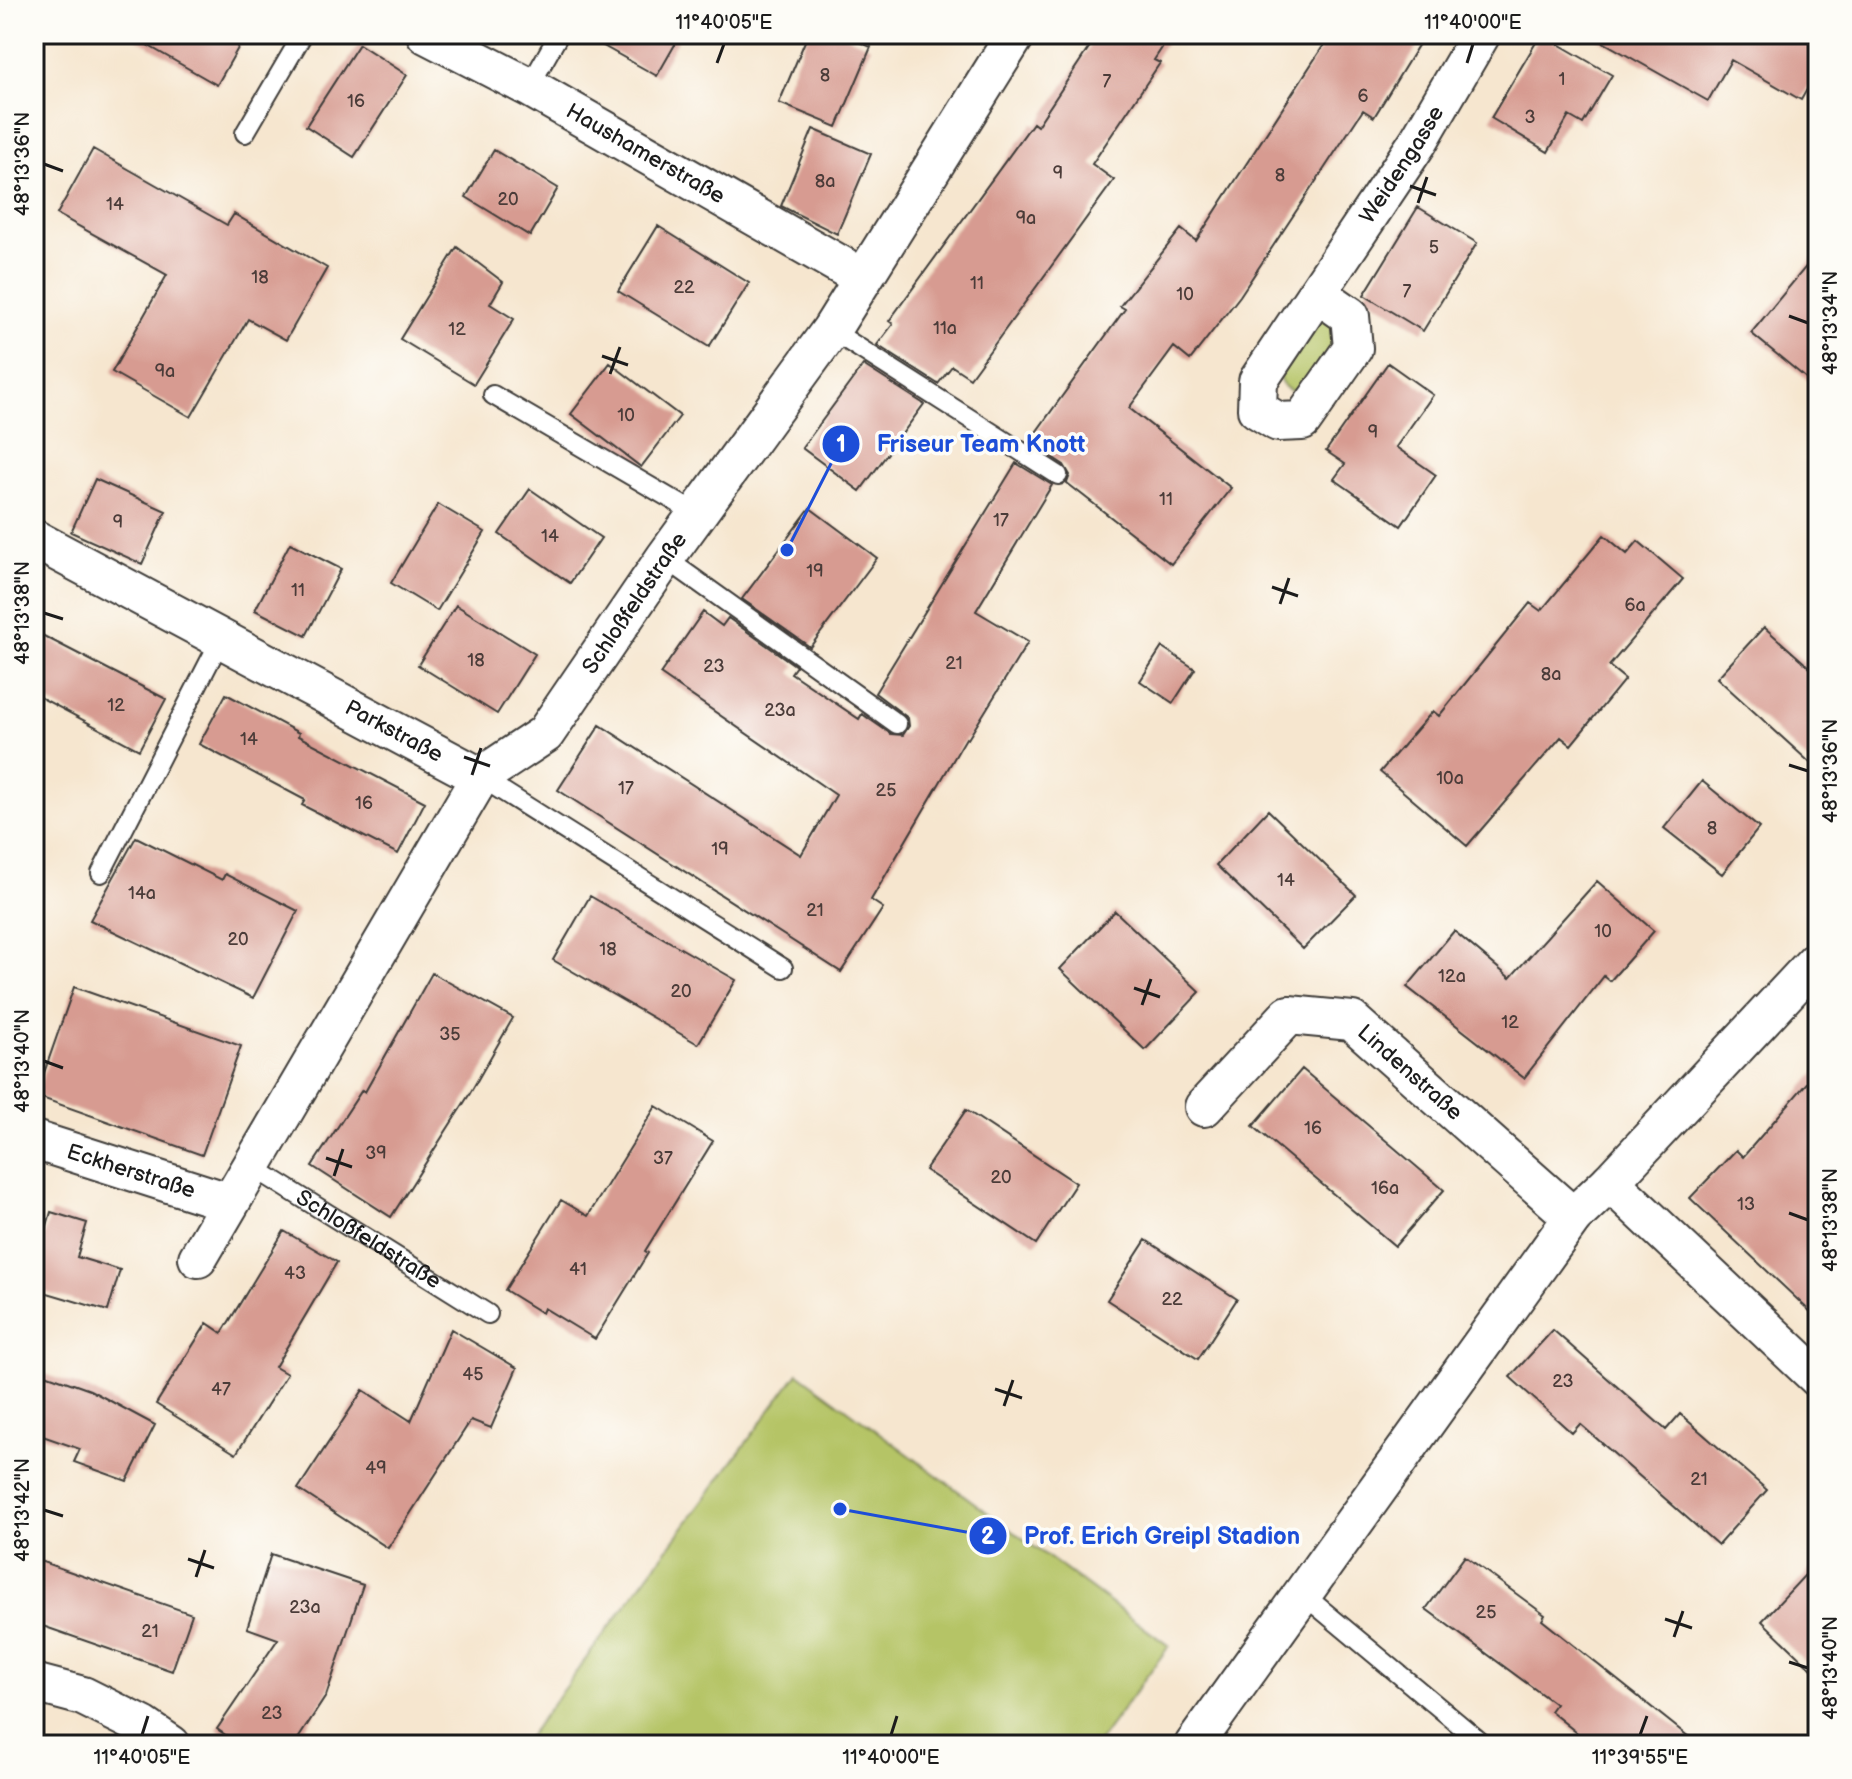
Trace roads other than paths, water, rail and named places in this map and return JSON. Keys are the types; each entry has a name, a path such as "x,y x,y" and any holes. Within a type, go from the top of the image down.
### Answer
{"street":[{"name":"Haushamerstraße","path":"426,34 529,87 863,278"},
{"name":"Schloßfeldstraße","path":"198,1258 228,1202 480,777 545,734 665,558 831,330 1016,34"},
{"name":"Weidengasse","path":"1317,293 1418,142 1481,34"},
{"name":"Parkstraße","path":"34,539 480,777"},
{"path":"1194,1745 1573,1217 1610,1182 1818,959"},
{"name":"Lindenstraße","path":"1204,1107 1289,1015 1352,1021 1573,1217"},
{"name":"Eckherstraße","path":"34,1140 228,1202"},
{"path":"1610,1182 1818,1378"},
{"path":"34,1683 83,1696 143,1726 171,1745"}],"lane":[{"path":"245,133 303,34"},
{"path":"529,87 559,34"},
{"path":"831,330 1058,475"},
{"path":"493,395 697,514"},
{"path":"665,558 897,724"},
{"path":"101,873 221,639"},
{"name":"Parkstraße","path":"480,777 783,968"},
{"name":"Schloßfeldstraße","path":"250,1165 488,1314"},
{"path":"1304,1595 1484,1745"}],"place":[{"name":"Friseur Team Knott","path":"787,550"},
{"name":"Prof. Erich Greipl Stadion","path":"840,1509"}]}
